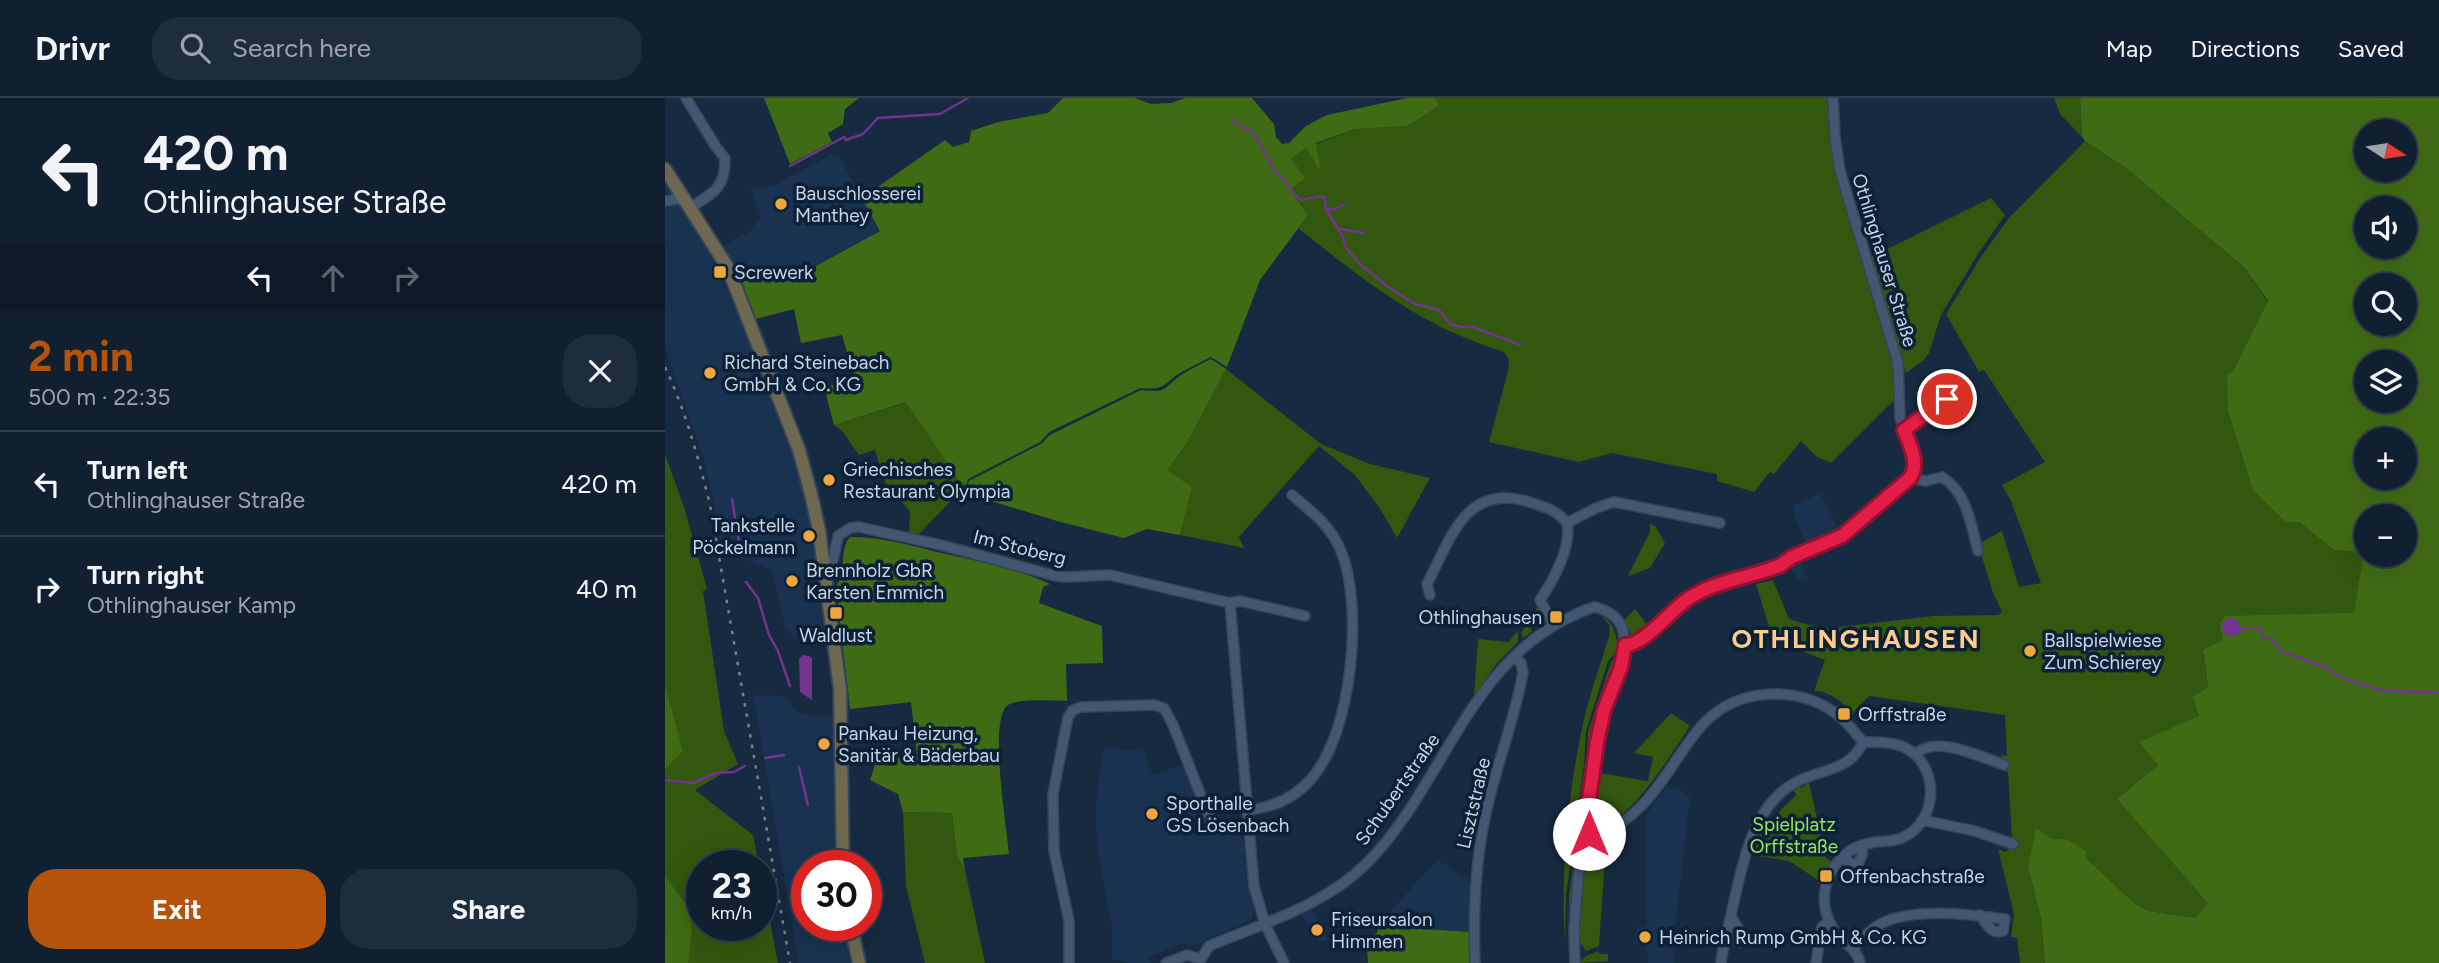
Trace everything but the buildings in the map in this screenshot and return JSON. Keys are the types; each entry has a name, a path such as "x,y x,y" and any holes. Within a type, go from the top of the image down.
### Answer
{"main road":[{"path":"665,169 728,268 795,439 811,494 842,710 843,850"},
{"path":"854,941 859,963"}],"street":[{"path":"665,201 687,203 719,188 724,176 725,158 686,98"},
{"name":"Othlinghauser Straße","path":"1833,98 1840,171 1898,363 1900,418 1915,468 1910,478"},
{"path":"1904,430 1947,399"},
{"path":"1592,839 1588,830 1587,814 1597,742 1604,710 1621,667 1625,645 1640,642 1665,616 1693,595 1772,569 1792,557 1842,536 1910,478 1926,481 1942,477 1951,484 1966,508 1978,551"},
{"path":"1246,810 1278,804 1296,793 1312,778 1332,746 1348,686 1352,626 1347,569 1331,532 1292,495"},
{"path":"1430,595 1427,583 1464,516 1480,502 1503,497 1517,498 1554,510 1567,523 1568,534 1562,555 1540,600 1554,626"},
{"path":"1567,523 1614,502 1720,523"},
{"name":"Im Stoberg","path":"823,564 833,560 838,536 850,528 859,527 941,545 1056,576 1110,575 1230,603 1240,601 1305,616"},
{"path":"1230,603 1254,886 1265,924 1284,963"},
{"name":"Schubertstraße","path":"1166,963 1187,955 1202,961 1209,946 1304,907 1332,891 1378,851 1487,687 1514,657 1554,626 1590,608 1599,608 1609,611 1615,617 1625,645"},
{"name":"Lisztstraße","path":"1475,963 1474,904 1478,858 1486,814 1523,673 1521,663 1514,657"},
{"path":"1575,963 1574,929 1579,868 1581,858 1592,839 1623,823 1639,810 1705,721 1737,701 1773,694 1809,699 1839,716 1863,742 1890,743 1916,755 1929,776 1931,791 1927,812 1913,830 1900,839 1862,846 1842,857 1826,884 1825,904 1829,921 1835,931 1857,952 1860,963"},
{"path":"1069,963 1069,927 1054,850 1053,805 1067,717 1073,710 1081,707 1154,705 1164,708 1211,821 1220,827 1248,825"},
{"path":"1721,963 1744,860 1770,805 1783,790 1803,778 1835,769 1850,761 1863,742"},
{"path":"1916,755 1922,748 1939,747 1999,761"},
{"path":"1922,820 1975,831 2013,844"},
{"path":"1842,857 1852,864 1858,864 1862,846"},
{"path":"1853,949 1870,932 1887,922 1936,914 1980,915"},
{"path":"1725,939 1739,942 1741,934 1731,916"},
{"path":"1816,963 1822,927 1829,921"}],"shaded area":[{"path":"830,155 838,155 880,230 803,273 742,281 723,245 749,232 761,216 750,190 775,185"},
{"path":"665,179 711,256 738,312 795,462 809,516 822,599 823,635 794,638 785,627 772,570 724,551 704,459 665,348"},
{"path":"1820,493 1841,534 1809,549 1794,517 1793,506"},
{"path":"1810,554 1811,560 1801,563 1808,581 1799,580 1788,565"},
{"path":"2231,618 2237,621 2240,627 2237,633 2231,636 2225,633 2222,627 2225,621"},
{"path":"803,655 812,658 812,700 800,692 799,659"},
{"path":"753,695 784,696 799,713 814,717 834,716 838,850 791,850 791,916"},
{"path":"1104,747 1143,751 1153,775 1184,764 1211,832 1235,831 1243,837 1247,878 1254,909 1251,920 1188,947 1185,942 1149,957 1149,963 1112,959 1112,928 1096,825 1096,801"},
{"path":"1667,788 1679,789 1690,797 1673,944 1674,963 1648,963 1646,943 1635,944 1637,926 1646,927 1647,813"},
{"path":"1437,859 1471,882 1470,932 1378,926"},
{"path":"1312,910 1329,940 1319,942 1301,915"},
{"path":"795,941 849,941 854,963 799,963"}],"green space":[{"path":"764,98 859,98 845,109 843,124 828,133 832,142 790,164"},
{"path":"1063,98 1135,98 1151,104 1171,103 1185,98 1252,98 1274,124 1276,137 1282,144 1289,143 1306,126 1327,115 1407,98 1435,98 1439,106 1408,126 1355,129 1316,143 1321,172 1306,148 1291,158 1305,178 1290,189 1308,215 1260,280 1227,367 1211,357 1180,373 1163,386 1140,388 1049,432 1040,442 968,479 966,485 958,479 906,402 834,425 824,387 855,380 842,335 801,343 794,309 755,319 742,281 803,273 880,231 862,198 945,140 953,147 969,142 971,131 998,122 1048,113"},
{"path":"1435,98 1829,98 1831,139 1890,352 1895,399 1831,463 1817,457 1801,441 1774,474 1770,472 1754,492 1717,481 1717,474 1612,453 1579,462 1489,442 1508,371 1509,360 1504,352 1420,316 1347,266 1298,228 1308,215 1290,188 1304,178 1291,158 1306,148 1320,169 1316,144 1355,129 1408,126 1439,106"},
{"path":"2054,98 2080,98 2082,137 2060,114"},
{"path":"2080,98 2439,98 2439,963 2045,963 2041,919 2028,868 2036,828 2051,838 2069,840 2086,851 2086,858 2134,903 2149,911 2195,918 2208,903 2117,799 2158,765 2139,742 2199,716 2193,697 2208,687 2203,650 2223,640 2220,623 2225,616 2354,613 2362,567 2417,567 2417,504 2354,504 2354,551 2334,550 2299,522 2286,522 2253,490 2228,410 2227,375 2233,371 2268,301 2245,268 2126,168 2082,137"},
{"path":"2085,141 2126,168 2245,268 2268,302 2233,371 2299,522 2334,550 2354,551 2354,567 2362,567 2354,613 2439,963 2203,651 2208,688 2200,716 2140,742 2158,765 2117,799 2209,902 2195,918 2149,911 2134,903 2086,858 2085,851 2069,840 2051,838 2028,868 2041,919 2045,963 2020,963 2017,938 2011,937 2014,914 1998,849 2005,852 2011,848 2012,839 2008,772 2002,770 2005,762 2001,759 2002,755 2007,756 2005,715 1869,696 1851,715 1835,698 1814,691 1825,660 1773,640 1756,584 1773,580 1789,619 1823,629 1933,616 1998,615 2002,612 1992,590 1978,544 2002,531 2019,587 2041,583 2011,501 2002,485 2045,462 1984,370 1979,372 1946,314 2008,219"},
{"path":"1991,198 2005,215 1941,315 1929,353 1906,373 1871,257"},
{"path":"894,324 1150,389 1140,388 1049,432 1040,442 968,479 966,485 916,536 909,534 910,511 886,485 875,450 859,455 843,432 834,425 917,399"},
{"path":"1211,359 1226,369 1188,441 1168,470 1192,487 1180,535 1147,529 1124,538 981,498 967,486 969,481 1041,444 1050,435 1141,390 1164,389 1184,373"},
{"path":"1226,369 1321,444 1370,464 1430,478 1397,538 1379,507 1355,475 1319,446 1239,537 1244,548 1180,535 1192,487 1168,470 1188,441"},
{"path":"665,454 685,510 707,589 703,591 724,731 738,764 695,790 753,835 756,850 686,850 686,941 774,941 778,963 665,963"},
{"path":"1650,524 1655,526 1665,543 1650,568 1628,576 1650,532"},
{"path":"850,537 898,542 1024,574 1050,584 1043,587 1039,603 1102,626 1103,663 1066,664 1067,701 1020,701 1008,705 1002,714 999,751 1009,854 963,858 965,870 957,856 952,813 903,812 898,794 870,780 876,762 917,755 911,702 850,709 836,586 842,574 844,548"},
{"path":"1537,608 1540,608 1545,622 1539,619 1529,626 1532,631 1523,638 1521,633"},
{"path":"1635,609 1648,626 1633,638 1624,620"},
{"path":"1602,616 1612,626 1618,650 1608,661 1586,731 1566,895 1565,940 1565,856 1570,798 1585,715 1610,633 1609,625"},
{"path":"1516,632 1518,642 1497,663 1474,696 1478,639 1509,642"},
{"path":"1620,655 1601,706 1595,733 1583,817 1583,839 1576,858 1570,937 1569,896 1587,764 1588,732 1611,662"},
{"path":"665,685 683,751 665,769"},
{"path":"1671,713 1690,726 1662,769 1623,813 1609,822 1597,825 1594,823 1599,773 1648,781 1653,757 1634,753"},
{"name":"Spielplatz Orffstraße","path":"1809,782 1825,857 1831,862 1821,882 1789,861 1751,855 1760,838 1759,831 1767,833 1780,811 1796,795 1793,788 1801,788"},
{"path":"903,812 952,813 957,856 965,870 985,963 925,963 906,886"},
{"path":"1606,844 1599,946 1586,951 1578,939 1584,865 1600,845 1602,847"},
{"path":"665,876 686,904 686,941 691,941 688,963 665,963"},
{"path":"1378,926 1470,932 1472,963 1368,963 1367,949 1364,946 1378,931"},
{"path":"1599,951 1599,954 1608,954 1608,961 1579,963 1586,956"}],"waterway":[{"path":"790,166 844,137 846,140 863,134 878,118 940,114 968,98"},
{"path":"1231,119 1254,134 1274,169 1300,200 1321,196 1325,198 1326,209 1343,237 1346,248 1361,265 1387,286 1415,304 1439,310 1450,324 1473,327 1520,345"},
{"path":"1327,209 1335,209 1344,204"},
{"path":"1340,229 1364,233"},
{"path":"732,499 741,554"},
{"path":"746,582 758,598 769,635 778,651 790,686"},
{"path":"2237,634 2241,629 2260,628 2264,639 2272,639 2280,651 2326,667 2340,677 2383,691 2439,692"},
{"path":"765,758 784,755"},
{"path":"665,780 693,783 715,773 734,772 745,766"},
{"path":"799,767 808,805"}],"railway":[{"path":"665,367 685,418 710,505 790,963"}],"place":[{"name":"Bauschlosserei Manthey","path":"781,204"},
{"name":"Screwerk","path":"720,272"},
{"name":"Richard Steinebach GmbH & Co. KG","path":"710,373"},
{"name":"Griechisches Restaurant Olympia","path":"829,480"},
{"name":"Tankstelle Pöckelmann","path":"809,536"},
{"name":"Brennholz GbR Karsten Emmich","path":"792,581"},
{"name":"Waldlust","path":"836,613"},
{"name":"Othlinghausen","path":"1556,617"},
{"name":"Ballspielwiese Zum Schierey","path":"2030,651"},
{"name":"Orffstraße","path":"1844,714"},
{"name":"Pankau Heizung, Sanitär & Bäderbau","path":"824,744"},
{"name":"Sporthalle GS Lösenbach","path":"1152,814"},
{"name":"Offenbachstraße","path":"1826,876"},
{"name":"Friseursalon Himmen","path":"1317,930"},
{"name":"Heinrich Rump GmbH & Co. KG","path":"1645,937"}],"district":[{"name":"OTHLINGHAUSEN","path":"1856,639"}],"route":[{"path":"1589,834 1587,814 1597,742 1604,710 1621,667 1625,645 1640,642 1665,616 1693,595 1710,587 1764,572 1846,533 1910,478 1915,468 1904,430 1947,399"}]}
